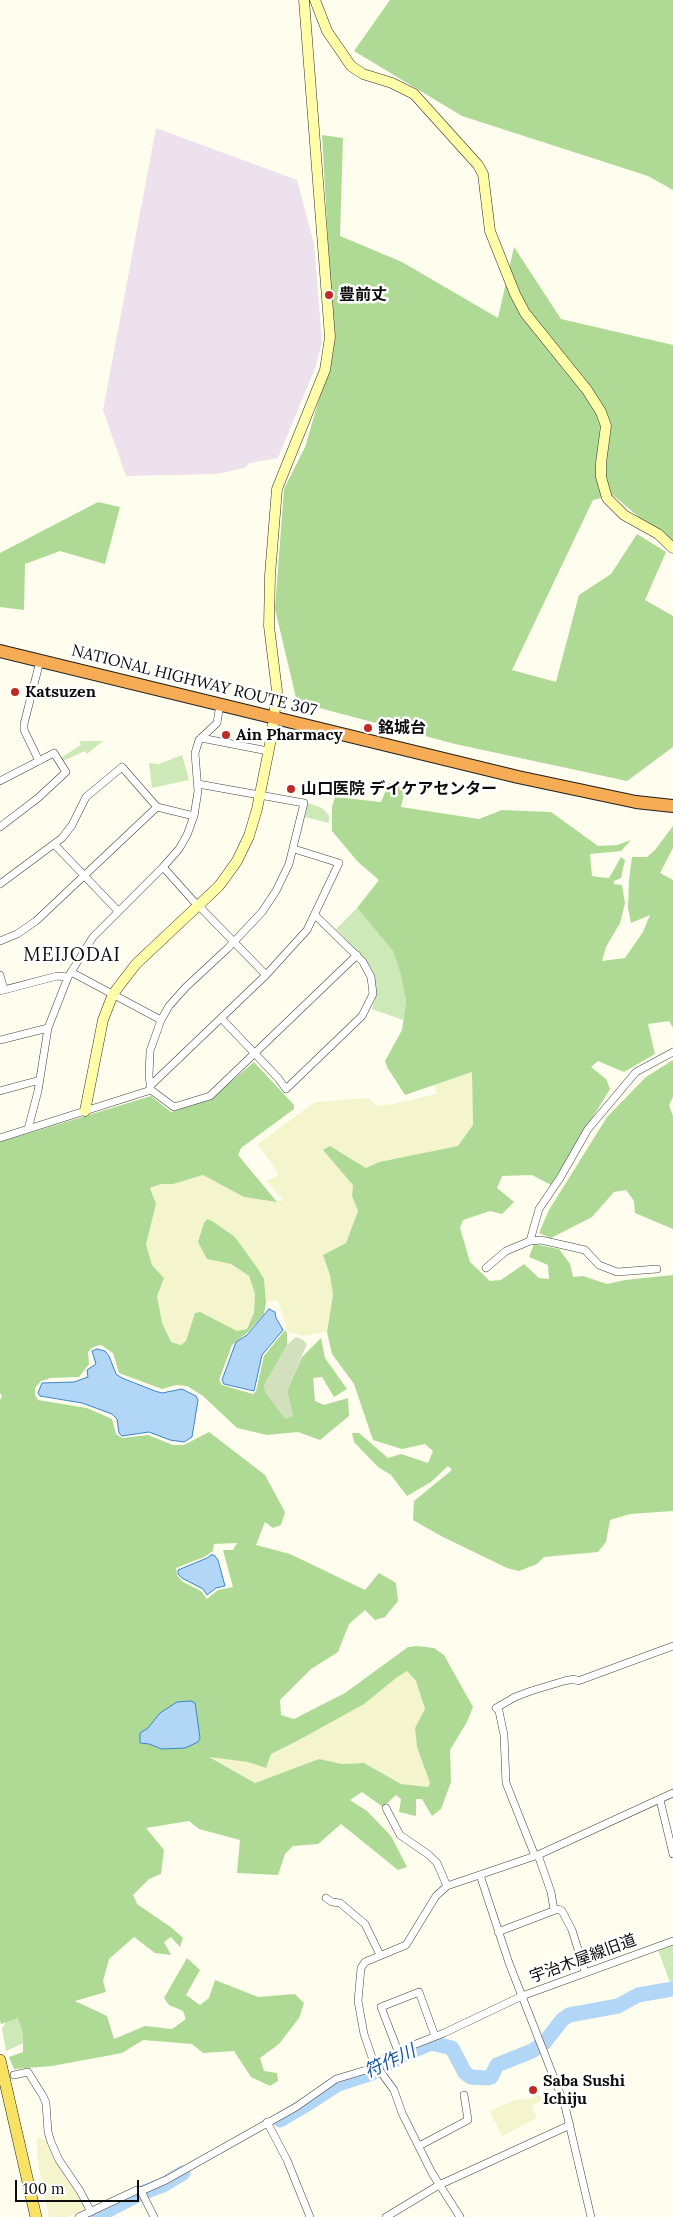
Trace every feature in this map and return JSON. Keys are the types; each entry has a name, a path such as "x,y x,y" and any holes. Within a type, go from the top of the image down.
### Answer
{"highway":[{"name":"NATIONAL HIGHWAY ROUTE 307","path":"0,651 274,716 518,777 636,802 673,806"}],"main road":[{"path":"0,2060 36,2217"}],"street":[{"path":"85,1111 103,1020 113,994 136,964 219,886 237,861 249,836 260,795 277,692 269,626 270,575 277,489 325,370 330,337 304,0"},
{"path":"315,0 327,31 351,66 363,74 392,83 414,94 478,165 483,174 490,231 515,294 525,313 587,390 601,412 606,426 601,477 607,498 624,514 658,534 673,548"},
{"path":"39,761 24,730 24,724 40,661"},
{"path":"28,1129 40,1080 48,1028 69,974 93,937 179,849 191,827 194,816 198,784 194,753 201,738 217,723 220,704"},
{"path":"201,738 268,751"},
{"path":"0,780 54,753 66,772 38,798 0,827"},
{"path":"0,884 54,844 72,825 86,797 122,767 157,807 194,816"},
{"path":"150,1088 150,1051 161,1020 169,1006 186,987 234,942 262,912 276,890 294,849 304,803 198,784"},
{"path":"0,941 17,934 36,921 157,807"},
{"path":"54,844 118,910"},
{"path":"0,1138 150,1088 266,975 307,930 316,915 339,863 294,849"},
{"path":"162,867 266,975"},
{"path":"221,1018 286,1089 362,1016 371,1002 373,986 371,977 363,962 316,915"},
{"path":"150,1088 174,1107 210,1096 357,956"},
{"path":"0,975 2,990 69,974 113,994 161,1020"},
{"path":"0,1040 48,1028"},
{"path":"530,1240 539,1209 560,1178 588,1129 636,1072 673,1052"},
{"path":"0,1091 40,1080"},
{"path":"486,1268 506,1251 530,1240 541,1240 585,1250 599,1265 616,1272 657,1268"},
{"path":"554,1910 551,1892 506,1782 504,1735 499,1711 496,1708 515,1696 564,1681 574,1679 578,1681 673,1646"},
{"path":"460,2217 451,2200 439,2184 419,2146 402,2113 394,2090 375,2064 364,2034 358,2001 361,1968 365,1962 406,1945 436,1896 447,1886 536,1855 673,1793"},
{"path":"660,1800 673,1854"},
{"path":"386,1808 400,1835 433,1859 447,1886"},
{"path":"79,2217 137,2190 141,2191 166,2180 309,2099 336,2079 366,2070 398,2051 522,1996 498,1932 480,1875"},
{"path":"326,1898 332,1902 340,1903 366,1924 380,1955"},
{"path":"498,1932 554,1910 562,1911 572,1930 585,1972"},
{"name":"宇治木屋線旧道","path":"591,2217 570,2125 522,1996 673,1941"},
{"path":"398,2051 381,2006 419,1992 435,2036"},
{"path":"14,2075 28,2072 43,2096 46,2103 48,2132 51,2142 59,2160 80,2191 91,2212"},
{"path":"419,2146 468,2120 464,2095"},
{"path":"267,2123 287,2160 310,2217"},
{"path":"386,2217 439,2184 570,2125"},
{"path":"141,2191 154,2217"}],"shaded area":[{"path":"156,128 297,180 314,244 322,342 316,366 278,458 249,463 245,468 217,474 126,476 103,410"}],"green space":[{"path":"390,0 673,0 673,190 648,176 462,116 354,51"},
{"path":"322,135 343,138 340,236 402,262 498,318 514,247 561,319 673,345 673,546 613,495 593,500 512,670 556,682 579,595 611,574 637,534 666,552 645,600 673,616 673,747 627,781 455,744 297,702 275,609 284,489 305,447 334,348"},
{"path":"98,502 120,507 105,564 60,551 25,564 24,610 0,607 0,553"},
{"path":"79,741 103,741 87,754 85,751 61,762 59,759 81,745"},
{"path":"182,755 189,780 152,788 149,763 159,764"},
{"path":"389,783 398,784 404,793 401,807 479,819 502,810 551,812 598,846 617,845 631,840 621,851 590,854 592,876 597,877 609,878 621,857 625,860 621,878 614,881 614,884 622,885 625,903 620,923 606,947 602,961 625,958 643,932 650,915 631,923 628,908 632,857 647,857 655,850 673,826 673,848 660,873 673,880 673,1028 669,1021 648,1024 655,1054 624,1072 598,1061 591,1067 606,1079 610,1089 551,1185 532,1175 502,1176 497,1188 514,1202 502,1214 490,1211 463,1220 460,1228 470,1262 490,1281 501,1280 524,1264 539,1278 549,1279 548,1265 529,1257 534,1244 559,1249 570,1264 573,1277 583,1276 607,1284 625,1280 673,1275 673,1511 630,1514 610,1520 606,1542 598,1552 544,1557 537,1564 519,1571 507,1568 441,1536 413,1520 414,1501 452,1470 448,1466 431,1482 407,1496 391,1475 378,1467 354,1442 352,1433 359,1433 388,1458 401,1454 428,1463 433,1451 425,1444 402,1449 373,1440 354,1384 332,1354 327,1332 333,1295 330,1275 323,1255 346,1243 358,1211 352,1196 353,1185 323,1150 330,1146 366,1168 379,1162 458,1146 473,1125 472,1072 405,1095 385,1061 402,1030 406,1001 400,972 393,951 357,908 379,880 358,862 332,831 332,807 335,797 381,802"},
{"path":"308,803 322,808 329,815 329,823 305,817"},
{"path":"357,908 393,951 406,1001 403,1020 372,1009 376,994 374,973 367,961 336,929"},
{"path":"673,1060 673,1097 669,1105 673,1116 673,1229 635,1213 634,1201 626,1190 614,1192 592,1217 551,1238 539,1233 549,1210 607,1117 646,1077"},
{"path":"254,1062 294,1105 294,1109 241,1148 238,1155 277,1202 244,1197 203,1175 173,1184 161,1184 150,1188 156,1204 146,1244 152,1265 164,1278 157,1296 162,1323 171,1342 181,1345 186,1341 195,1313 200,1312 237,1331 247,1329 254,1313 255,1294 249,1276 231,1264 207,1259 198,1242 204,1223 207,1219 212,1221 235,1237 258,1269 264,1279 266,1302 264,1314 248,1332 232,1345 219,1380 222,1385 253,1394 256,1391 264,1356 285,1330 287,1333 287,1345 264,1386 293,1416 287,1391 302,1357 321,1338 325,1358 347,1389 334,1397 322,1377 313,1378 315,1401 324,1405 348,1398 349,1416 320,1440 298,1432 267,1435 237,1428 203,1396 187,1386 176,1385 162,1389 119,1373 113,1353 101,1345 93,1347 88,1352 89,1364 79,1377 51,1378 41,1381 35,1388 35,1395 38,1400 87,1408 112,1419 116,1434 122,1438 148,1435 173,1445 184,1445 209,1432 265,1475 285,1512 281,1525 273,1528 265,1522 256,1545 290,1554 365,1590 379,1573 396,1583 398,1601 385,1617 375,1620 365,1610 349,1624 338,1652 311,1669 280,1700 281,1715 294,1719 345,1693 408,1647 417,1646 434,1648 444,1655 473,1707 467,1722 450,1750 451,1782 441,1809 432,1816 422,1799 416,1799 416,1816 399,1812 401,1799 396,1795 383,1807 362,1792 350,1800 367,1811 391,1836 407,1867 398,1870 341,1824 318,1844 293,1846 285,1854 278,1875 237,1873 240,1840 199,1829 189,1821 146,1828 164,1850 161,1874 149,1879 133,1895 137,1904 172,1928 183,1938 180,1947 171,1937 164,1942 171,1955 155,1953 134,1937 109,1959 103,1981 106,1992 75,2001 107,2016 114,2039 145,2026 172,2029 186,2019 183,2011 169,2005 164,1998 187,1958 200,1970 186,1995 200,2005 209,1998 215,1980 258,1997 295,1994 304,2003 299,2018 279,2044 260,2058 264,2071 277,2073 278,2081 270,2086 251,2077 234,2051 203,2053 192,2044 143,2040 122,2053 52,2066 14,2069 9,2057 23,2052 23,2033 18,2018 1,2024 0,2020 0,1400 2,1396 0,1393 0,1142 151,1096 171,1112 212,1098","holes":["237,1543 233,1550 223,1550 233,1587 218,1590 207,1599 201,1591 183,1582 177,1575 176,1568 204,1557 213,1551 214,1544","407,1671 416,1681 425,1709 415,1728 417,1747 430,1783 428,1787 401,1784 364,1763 342,1764 319,1759 255,1783 209,1757 248,1762 266,1768 271,1754 364,1704","196,1709 200,1738 198,1742 185,1748 163,1749 140,1743 140,1733"]},
{"path":"472,1072 473,1125 458,1146 379,1162 366,1168 330,1146 353,1185 352,1196 358,1211 346,1243 323,1255 330,1275 333,1295 327,1332 303,1336 288,1332 278,1301 266,1302 264,1279 235,1237 207,1259 230,1264 249,1276 255,1294 254,1313 247,1329 241,1332 186,1341 181,1345 171,1342 162,1323 157,1296 164,1278 152,1265 146,1244 149,1226 150,1188 161,1184 173,1184 203,1175 244,1197 284,1201 266,1181 279,1175 258,1144 315,1102 368,1098 378,1106 388,1105 437,1094 434,1085"},
{"path":"296,1337 307,1344 287,1391 293,1416 285,1419 265,1392 264,1386 287,1345"},
{"path":"407,1671 416,1681 425,1709 415,1728 417,1747 430,1783 428,1787 401,1784 364,1763 342,1764 319,1759 255,1783 208,1757 248,1762 266,1768 270,1754 325,1725"},
{"path":"673,1943 673,1988 672,1988 658,1950"},
{"path":"16,2007 28,2041 6,2051 2,2028"},
{"path":"539,2094 542,2100 532,2106 537,2118 502,2136 490,2111 515,2100 529,2099"},
{"path":"37,2138 49,2142 59,2166 75,2188 85,2209 68,2217 49,2217 37,2158"}],"water":[{"path":"269,1309 275,1312 276,1318 283,1330 262,1355 254,1391 224,1384 222,1380 236,1342 247,1335"},
{"path":"97,1349 105,1351 116,1374 122,1378 162,1393 182,1389 196,1396 198,1400 192,1437 184,1442 170,1440 149,1432 122,1436 119,1433 117,1419 112,1414 82,1403 40,1396 38,1393 42,1383 74,1382 88,1377 87,1370 96,1364 92,1351"},
{"path":"214,1555 218,1560 225,1586 216,1588 207,1595 203,1589 182,1578 178,1574 178,1570"},
{"path":"191,1701 195,1703 200,1738 198,1742 185,1748 162,1749 140,1743 140,1733 148,1728 160,1713 177,1702"}],"waterway":[{"name":"符作川","path":"280,2120 338,2084 372,2073 405,2054 431,2043 452,2048 465,2073 471,2077 488,2078 491,2077 497,2065 532,2051 544,2043 562,2020 569,2015 618,2006 638,1995 673,1989"},
{"name":"符作川","path":"95,2217 139,2194 163,2185 183,2173"}],"place":[{"name":"豊前丈","path":"329,295"},
{"name":"Katsuzen","path":"15,692"},
{"name":"銘城台","path":"368,728"},
{"name":"Ain Pharmacy","path":"226,735"},
{"name":"山口医院 デイケアセンター","path":"291,789"},
{"name":"Saba Sushi Ichiju","path":"533,2090"}],"district":[{"name":"MEIJODAI","path":"72,956"}]}
